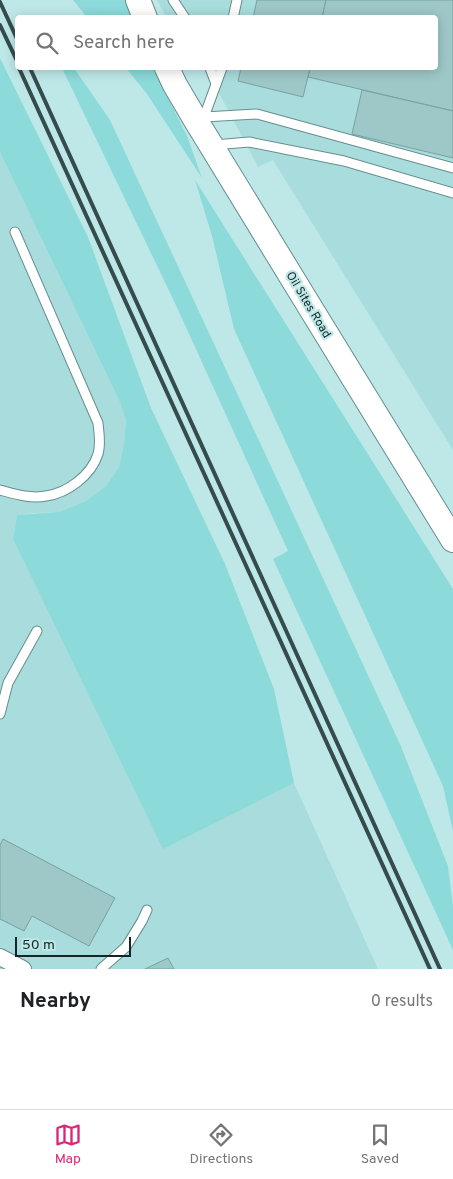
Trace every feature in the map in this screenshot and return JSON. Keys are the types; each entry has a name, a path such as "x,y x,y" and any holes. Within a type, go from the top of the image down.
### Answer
{"street":[{"path":"138,0 144,15"},
{"name":"Oil Sites Road","path":"168,70 175,85 200,118 211,145 453,540"},
{"path":"0,957 23,969"}],"lane":[{"path":"173,0 183,15"},
{"path":"234,15 236,0"},
{"path":"211,70 216,84"},
{"path":"221,70 200,118 257,114 453,168"},
{"path":"211,145 249,142 335,159 453,193"},
{"path":"0,490 23,496 45,497 62,492 91,469 98,454 99,439 98,423 15,232"},
{"path":"0,714 8,683 37,631"},
{"path":"101,969 126,947 147,910"}],"shaded area":[{"path":"73,0 125,0 131,15 85,15"},
{"path":"157,0 453,0 453,450 273,160 258,167 207,70 438,70 438,15 165,15"},
{"path":"0,58 88,237 151,408 225,564 274,689 294,783 163,849 13,539 17,515 59,512 86,501 106,486 119,467 124,444 126,420 119,400 0,152"},
{"path":"63,70 75,70 110,120 400,744 448,866 453,906 453,950 273,559 288,551 174,301"},
{"path":"128,70 154,70 187,136 202,178 147,94"},
{"path":"0,152 119,400 126,420 124,444 119,467 106,486 86,501 59,512 17,515 13,539 163,848 294,783 378,969 0,969"},
{"path":"195,180 453,589 453,831 443,786 234,329 212,236"}],"building":[{"path":"257,0 326,0 323,15 254,15"},
{"path":"326,0 453,0 453,111 308,77 310,70 438,70 438,15 323,15"},
{"path":"241,70 310,70 303,97 238,81"},
{"path":"362,90 453,111 453,158 352,134"},
{"path":"3,839 115,898 89,946 32,916 24,931 0,919 0,845"},
{"path":"168,958 174,969 145,969"}],"railway":[{"path":"0,2 15,34"},
{"path":"0,25 15,57"},
{"path":"20,70 430,969"},
{"path":"31,70 440,969"}]}
